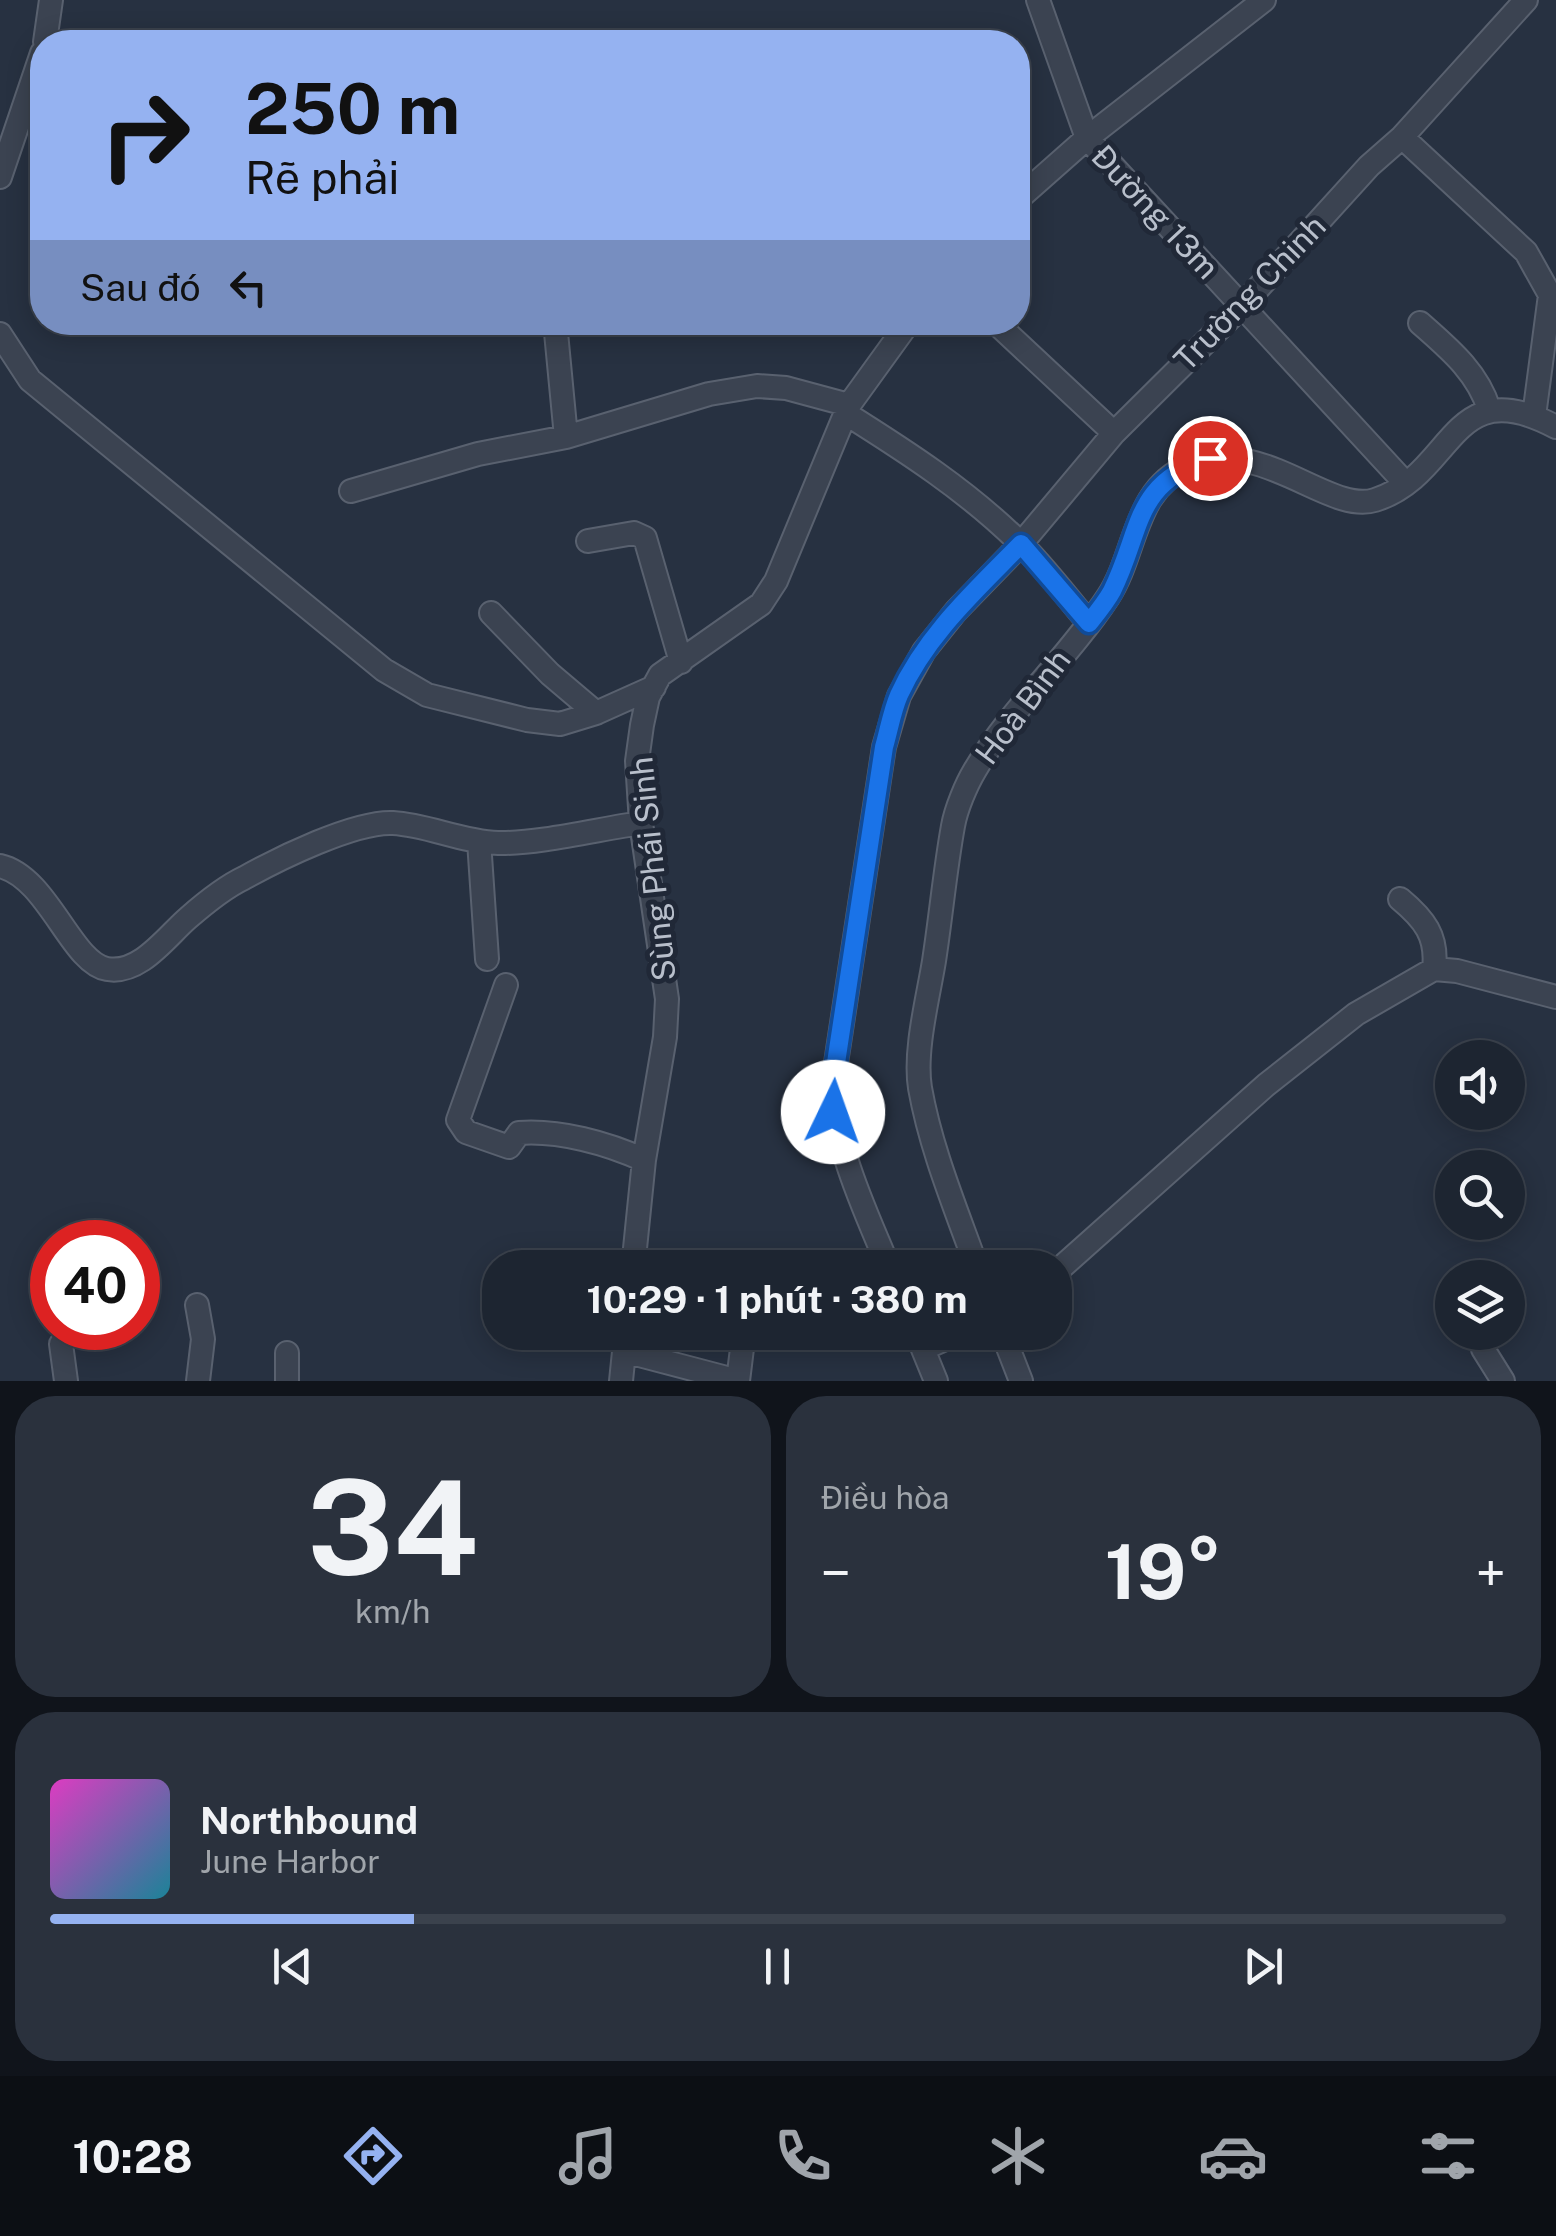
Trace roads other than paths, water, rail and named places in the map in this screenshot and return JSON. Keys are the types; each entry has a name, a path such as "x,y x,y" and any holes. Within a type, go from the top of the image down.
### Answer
{"street":[{"path":"48,30 52,0"},
{"name":"Đường 13m","path":"1038,0 1087,138 1406,484"},
{"path":"1030,187 1264,0"},
{"name":"Trường Chinh","path":"882,1250 849,1169 833,1112 834,1076 884,747 899,696 924,651 956,611 1021,544 1114,432 1242,306 1526,0"},
{"path":"0,178 30,89"},
{"path":"1402,137 1526,252 1550,295 1534,416"},
{"path":"1420,323 1466,366 1483,391 1488,409 1509,408 1556,427"},
{"path":"0,334 30,380 384,670 426,695 527,720 560,724 596,714 654,687 660,675 750,613 769,592 847,409 900,335"},
{"path":"556,335 566,437"},
{"path":"1008,335 1114,432"},
{"path":"351,491 478,454 566,437 709,394 756,386 786,388 847,409 970,497 1021,544 1089,623"},
{"name":"Hoà Bình","path":"971,1250 937,1156 920,1084 923,1034 954,822 974,772 1110,594 1135,526 1169,477 1210,458 1239,459 1274,468 1351,501 1368,502 1406,484 1469,422 1488,409"},
{"path":"588,541 634,533 645,538 681,662"},
{"path":"490,614 596,714"},
{"name":"Sùng Phái Sinh","path":"635,1250 644,1160 666,1037 667,999 636,762 654,687"},
{"path":"0,866 13,869 36,890 88,957 104,969 124,969 164,944 188,918 240,879 337,834 390,822 501,843 641,823"},
{"path":"478,841 487,959"},
{"path":"1400,899 1416,912 1432,934 1434,968"},
{"path":"1072,1258 1266,1085 1356,1014 1434,968 1556,997"},
{"path":"506,985 458,1120 466,1132 509,1146 519,1133 540,1132 620,1149 644,1160"},
{"path":"197,1305 203,1339 198,1381"},
{"path":"62,1350 66,1381"},
{"path":"621,1381 624,1350"},
{"path":"648,1350 738,1381 742,1350"},
{"path":"921,1350 929,1379"},
{"path":"1009,1350 1020,1381"},
{"path":"1484,1350 1503,1381"},
{"path":"287,1353 287,1381"}]}
